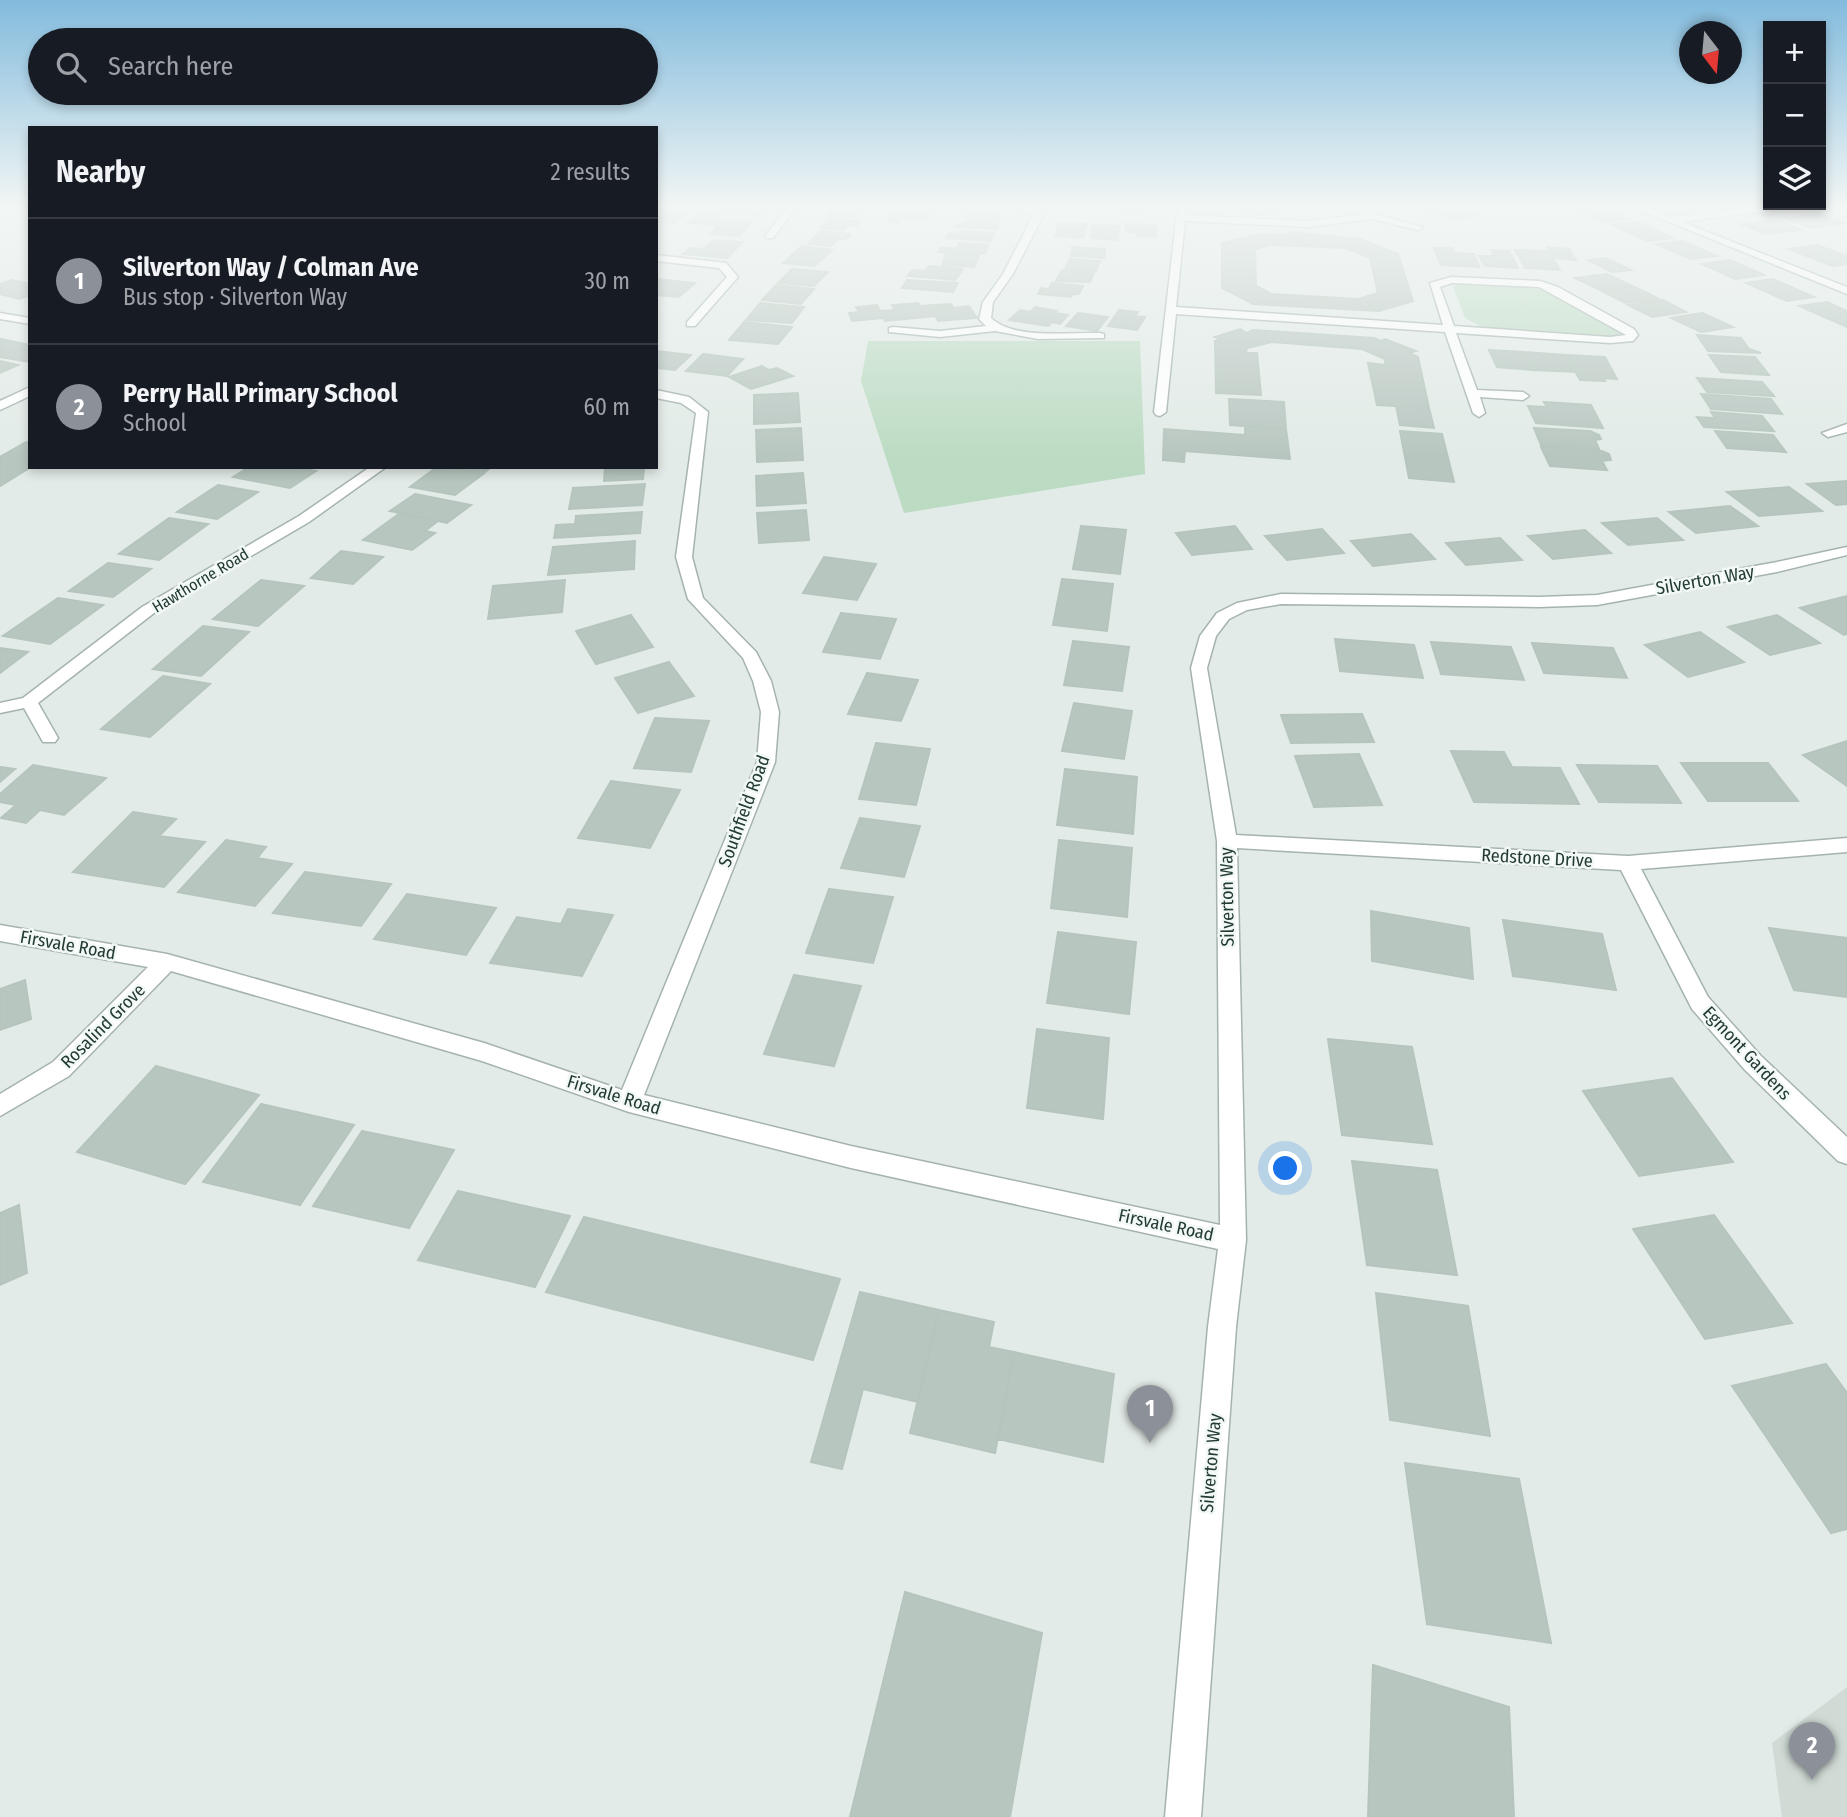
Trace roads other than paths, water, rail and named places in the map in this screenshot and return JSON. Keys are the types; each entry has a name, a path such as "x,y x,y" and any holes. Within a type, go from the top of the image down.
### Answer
{"street":[{"path":"691,324 722,289"},
{"path":"995,328 985,319 988,302 997,289"},
{"path":"1160,412 1173,289"},
{"path":"1435,289 1479,413"},
{"path":"1170,310 1610,340 1629,339 1632,335 1630,331 1553,289"},
{"path":"0,316 28,321"},
{"path":"893,330 940,334 995,328 1024,334 1100,335"},
{"path":"0,406 28,392"},
{"path":"1472,393 1523,396"},
{"name":"Southfield Road","path":"629,1102 766,762 770,712 762,681 750,656 696,599 684,557 702,412 685,400 658,394"},
{"path":"1828,433 1847,428"},
{"name":"Hawthorne Road","path":"0,708 29,702 148,610 304,519 376,469"},
{"name":"Silverton Way","path":"1182,1817 1222,1327 1233,1240 1227,841 1199,668 1208,636 1223,616 1243,606 1281,599 1539,602 1597,600 1777,567 1847,551"},
{"path":"29,702 49,738"},
{"name":"Redstone Drive","path":"1227,841 1628,863 1847,845"},
{"name":"Egmont Gardens","path":"1628,863 1700,1003 1753,1063 1847,1153"},
{"name":"Firsvale Road","path":"0,933 167,962 484,1052 629,1102 851,1157 1233,1240"},
{"name":"Rosalind Grove","path":"0,1106 61,1069 167,962"}],"place":[{"name":"Silverton Way / Colman Ave","path":"1150,1443"},
{"name":"Perry Hall Primary School","path":"1812,1780"}]}
